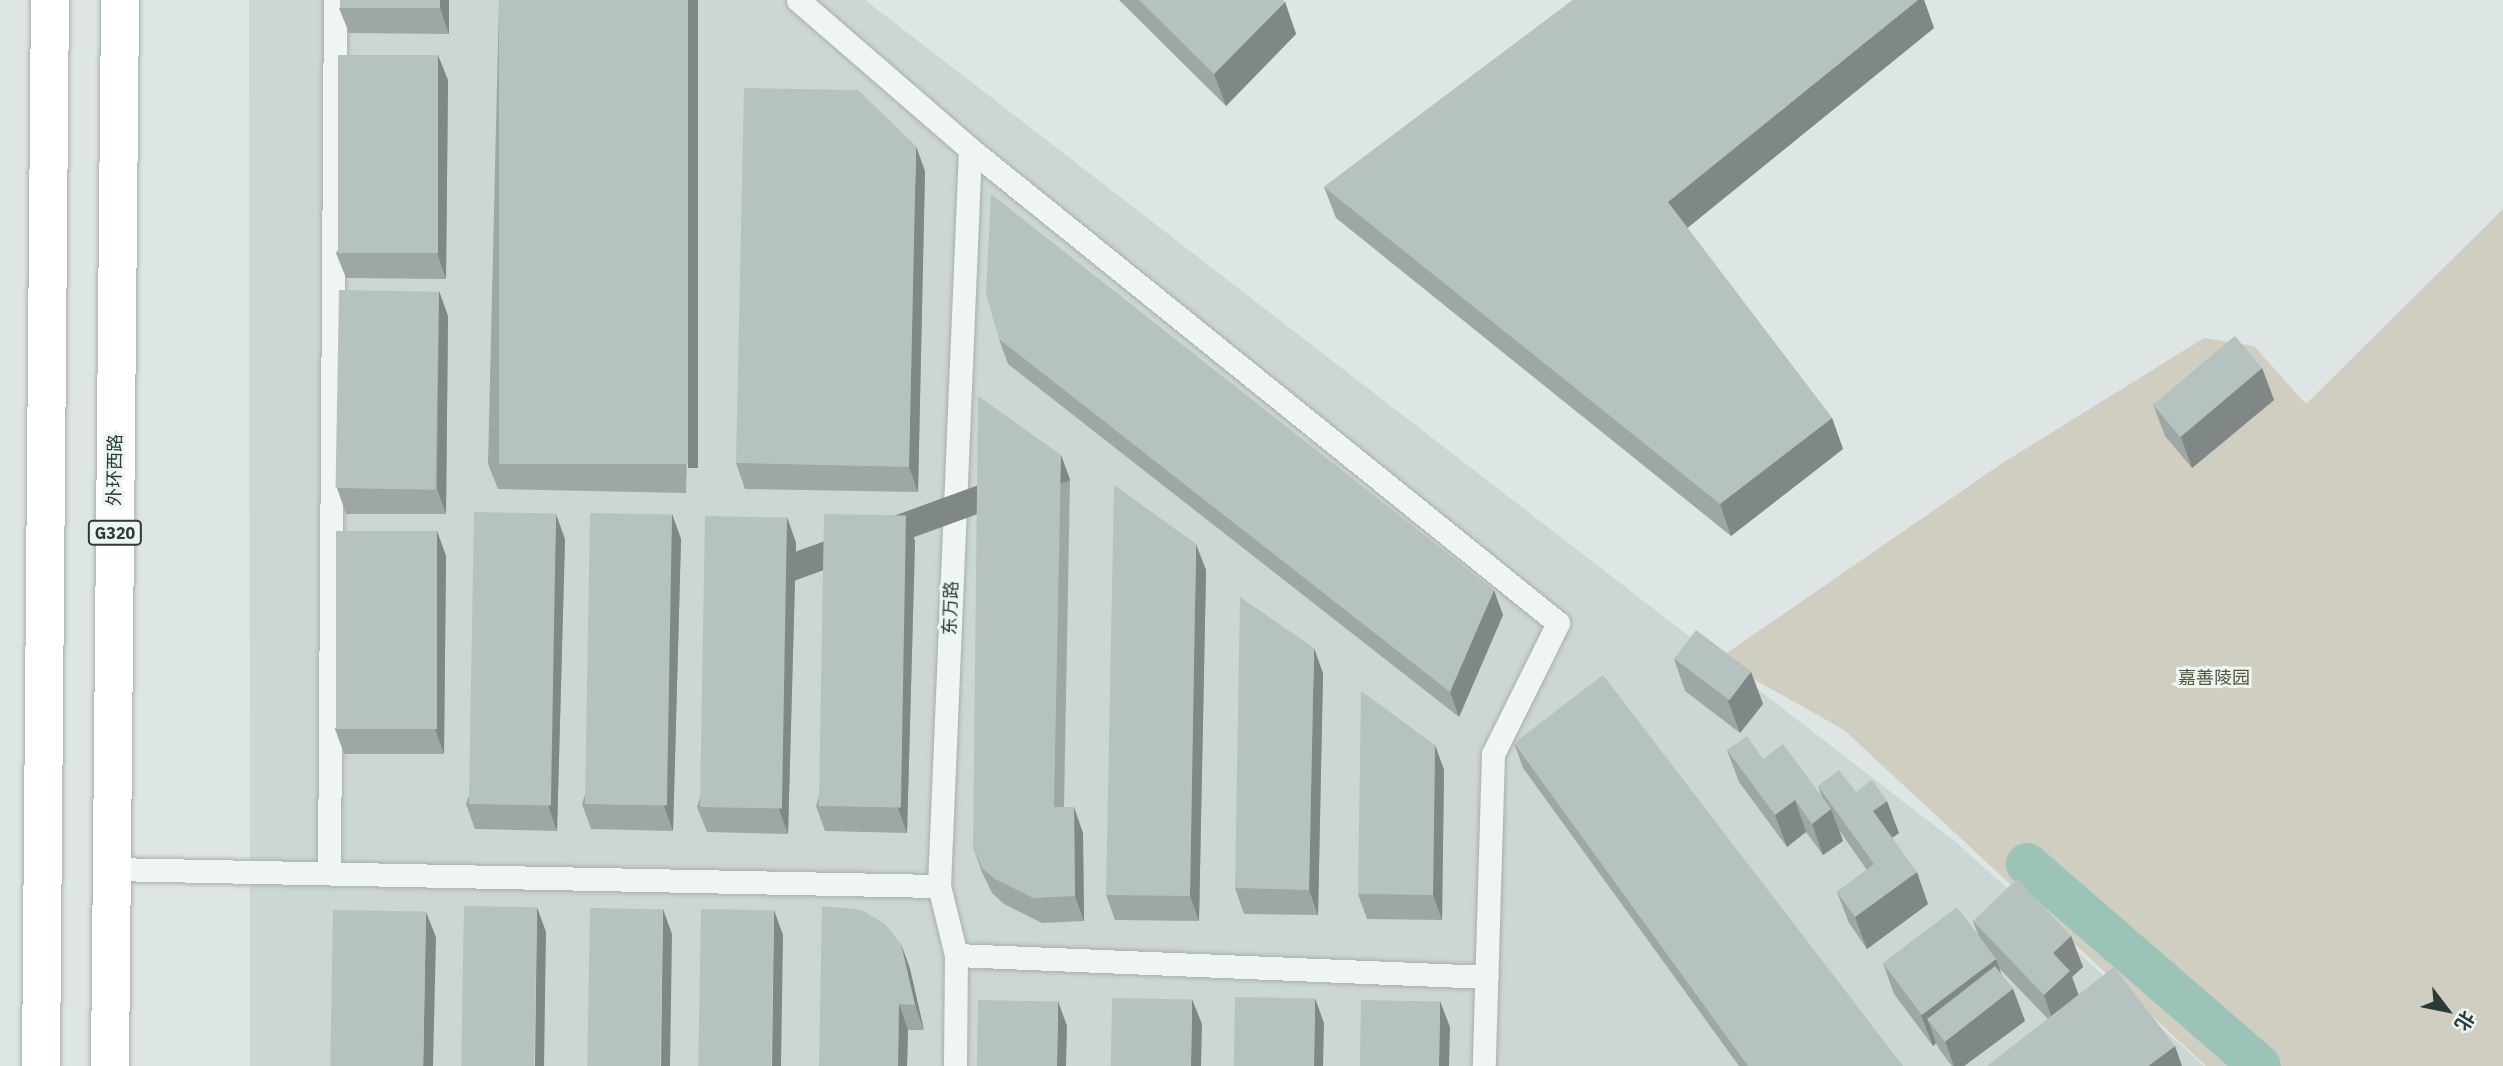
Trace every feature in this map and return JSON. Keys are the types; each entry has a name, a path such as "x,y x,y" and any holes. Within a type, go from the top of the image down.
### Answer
{"highway":[{"path":"41,1066 50,0"},
{"name":"外环西路","path":"110,1066 120,0"}],"lane":[{"path":"329,873 335,0"},
{"path":"798,0 970,149 1558,623 1493,754 1484,1066"},
{"name":"东万路","path":"954,1066 956,954 939,886 970,149"},
{"path":"111,869 939,886"},
{"path":"956,954 1487,977"}],"shaded area":[{"path":"249,0 865,0 1957,843 2204,1066 250,1066"}],"green space":[{"name":"嘉善陵园","path":"2503,209 2503,1066 2206,1066 1844,730 1718,659 2001,464 2204,338 2254,346 2306,404"}],"building":[{"path":"340,0 440,0 440,8 340,8"},
{"path":"499,0 688,0 688,464 499,464"},
{"path":"1139,0 1282,0 1285,2 1214,74"},
{"path":"1573,0 1918,0 1668,202 1832,418 1720,504 1324,187"},
{"path":"338,55 438,55 438,253 338,253"},
{"path":"744,88 858,90 916,146 909,467 736,463"},
{"path":"991,194 1494,590 1450,692 999,339 986,294"},
{"path":"339,290 439,292 436,490 336,488"},
{"path":"2235,336 2262,368 2180,437 2153,405"},
{"path":"978,396 1061,455 1054,807 1074,807 1075,896 1033,898 995,879 982,868 973,847"},
{"path":"1114,485 1196,544 1190,896 1106,895"},
{"path":"474,512 556,513 551,805 469,804"},
{"path":"590,513 672,514 667,805 585,804"},
{"path":"824,514 906,515 901,807 819,806"},
{"path":"705,516 787,517 782,808 700,807"},
{"path":"336,531 437,531 437,729 336,729"},
{"path":"1240,597 1314,648 1309,890 1235,888"},
{"path":"1696,630 1751,672 1729,700 1674,659"},
{"path":"1603,675 1903,1066 1748,1066 1514,743"},
{"path":"1361,691 1435,745 1433,895 1358,894"},
{"path":"1747,736 1763,759 1783,744 1831,809 1812,824 1795,800 1775,815 1727,750"},
{"path":"1839,770 1856,792 1872,780 1887,801 1873,811 1917,872 1855,917 1837,892 1874,864 1818,786"},
{"path":"2017,879 2071,936 2053,953 2070,971 2044,995 1973,921"},
{"path":"464,906 537,907 534,1066 461,1066"},
{"path":"822,906 862,910 885,924 901,944 915,1005 899,1004 898,1066 819,1066"},
{"path":"1957,907 1996,959 1922,1015 1883,963"},
{"path":"590,908 663,909 660,1066 587,1066"},
{"path":"701,909 774,910 771,1066 698,1066"},
{"path":"333,910 426,912 423,1066 330,1066"},
{"path":"1995,966 2013,989 1945,1042 1927,1019"},
{"path":"2114,967 2175,1046 2148,1066 1987,1066"},
{"path":"1235,997 1315,998 1314,1066 1234,1066"},
{"path":"1112,998 1192,999 1191,1066 1111,1066"},
{"path":"978,1000 1058,1001 1057,1066 977,1066"},
{"path":"1361,1000 1440,1001 1439,1066 1360,1066"}],"waterway":[{"path":"2027,864 2260,1066"}]}
